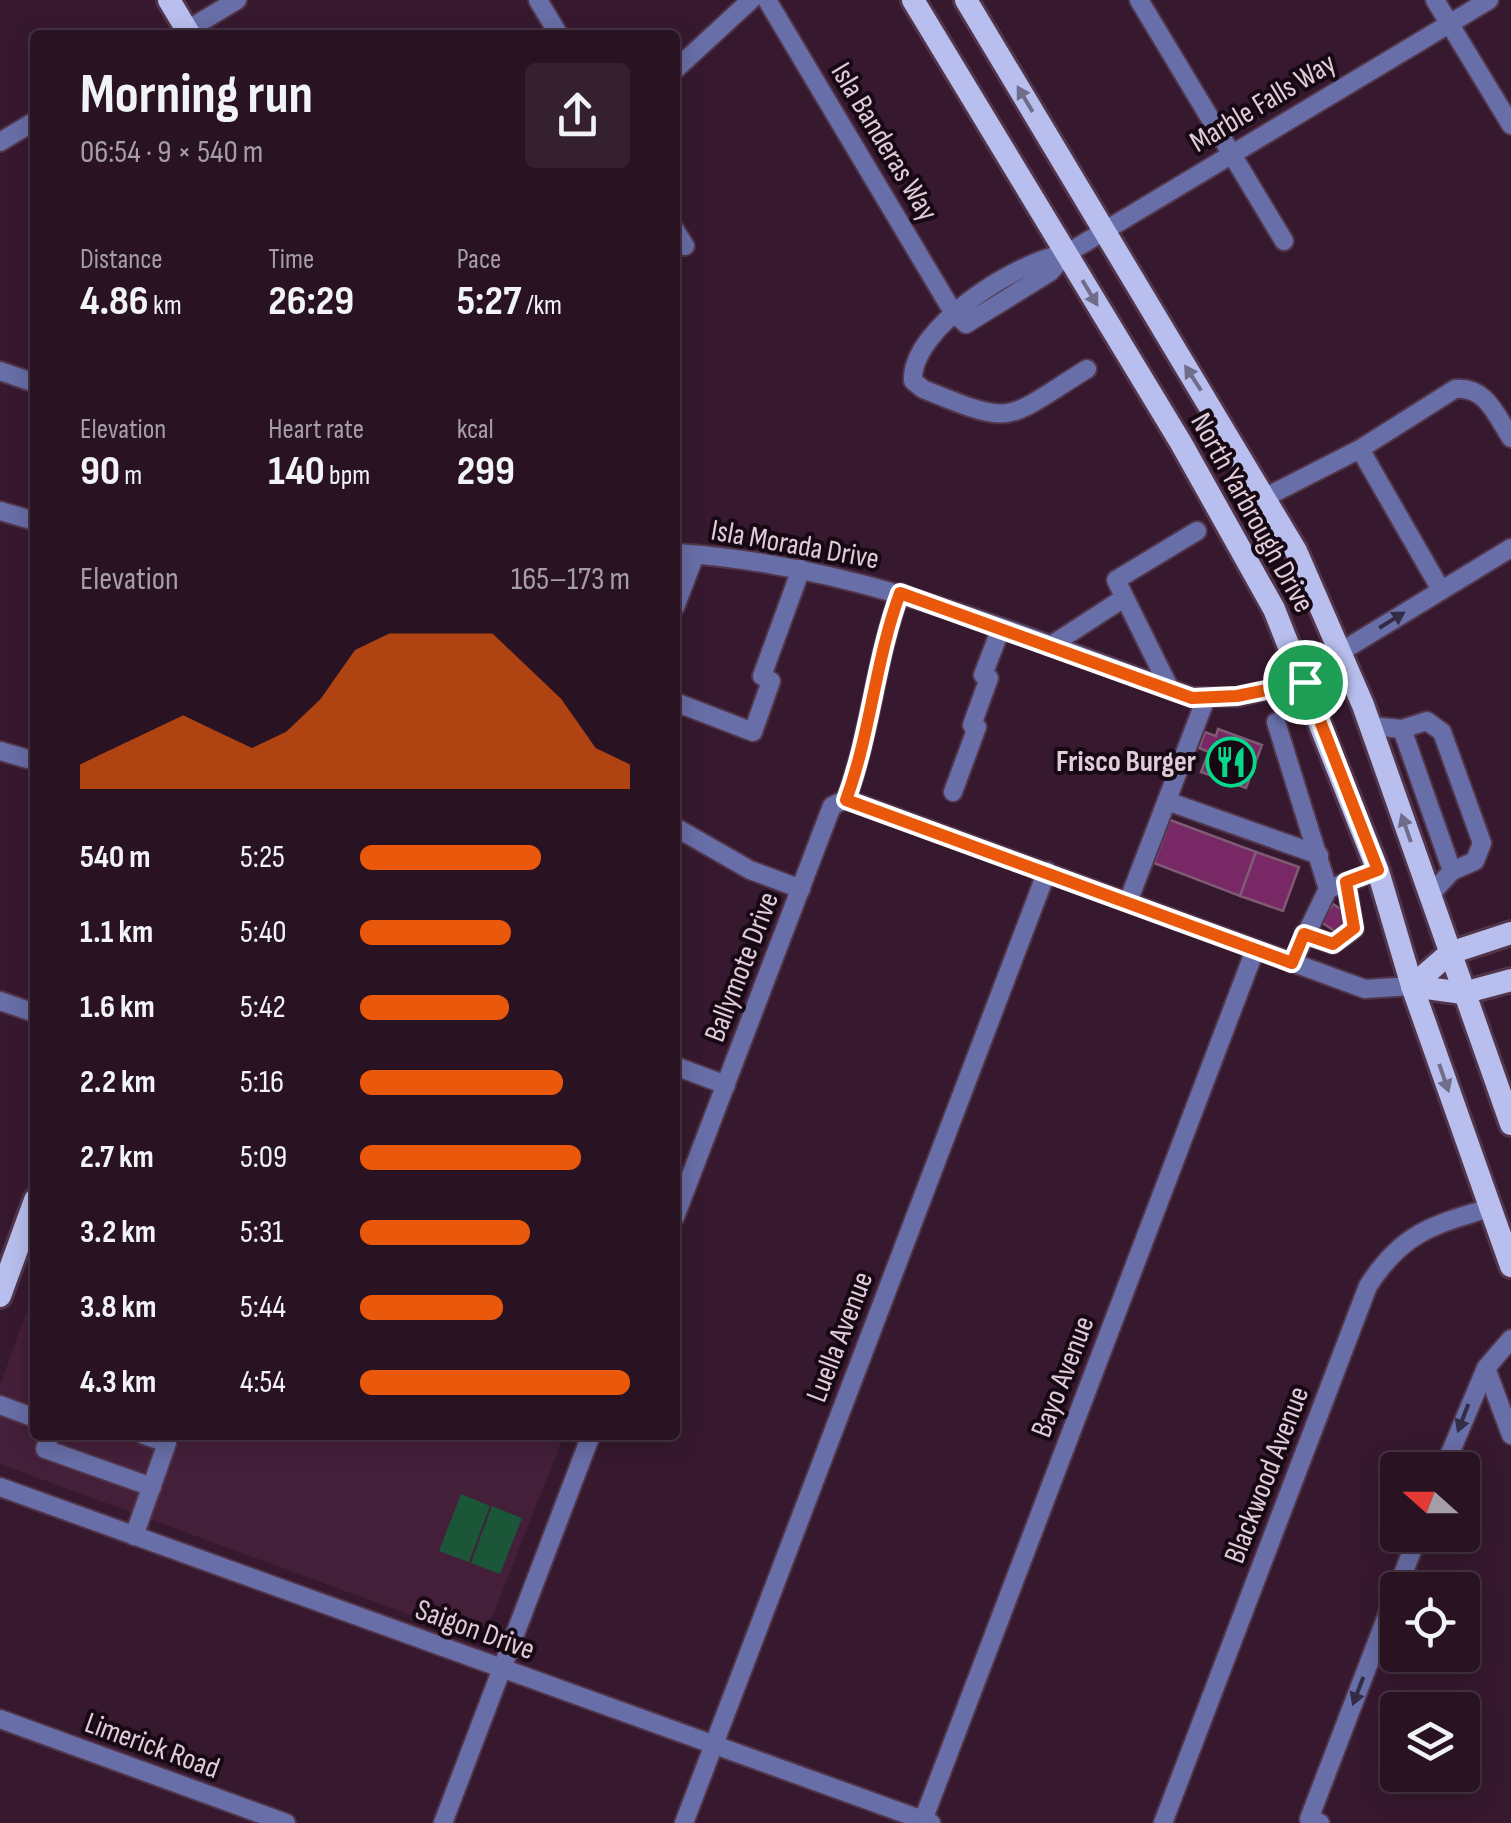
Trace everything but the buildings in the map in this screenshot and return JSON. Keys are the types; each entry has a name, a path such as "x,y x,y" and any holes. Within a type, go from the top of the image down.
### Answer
{"main road":[{"path":"169,0 184,30"},
{"name":"North Yarbrough Drive","path":"913,0 1242,549 1274,609 1378,870 1412,986 1511,1266"},
{"name":"North Yarbrough Drive","path":"966,0 1266,497 1342,651 1511,1124"},
{"path":"1412,986 1450,953 1511,932"},
{"path":"1412,986 1463,993 1511,980"},
{"path":"0,1296 9,1242 30,1208"}],"street":[{"path":"190,30 237,0"},
{"path":"538,0 555,30"},
{"path":"680,65 751,0"},
{"name":"Isla Banderas Way","path":"767,0 953,312"},
{"path":"1139,0 1284,241"},
{"path":"1436,0 1511,125"},
{"name":"Marble Falls Way","path":"953,312 1042,256 1066,254 1489,0"},
{"path":"0,142 30,124"},
{"path":"953,312 914,366 913,381 923,390 988,416 1007,416 1086,369"},
{"path":"0,371 30,381"},
{"path":"1266,497 1360,448 1455,389 1468,388 1482,394 1511,438"},
{"path":"1360,448 1441,590"},
{"path":"0,511 30,520"},
{"path":"1170,689 1116,580 1197,532"},
{"path":"1342,651 1511,548"},
{"name":"Isla Morada Drive","path":"680,554 801,569 900,593 1170,689 1206,698 1305,682"},
{"path":"680,592 695,554"},
{"path":"680,704 753,732 771,681 762,676 801,569"},
{"name":"Ballymote Drive","path":"680,1204 832,806 846,800 864,752 883,640 900,593"},
{"path":"1050,646 1124,598"},
{"path":"953,792 978,727 972,725 989,678 983,675 1002,628"},
{"path":"1128,902 1206,698"},
{"path":"1371,726 1402,729 1428,721 1442,732 1476,824 1482,843 1475,862 1452,872 1430,896"},
{"path":"1276,722 1319,855 1338,885 1354,928 1333,944 1304,934"},
{"path":"1402,729 1452,872"},
{"path":"0,751 28,759"},
{"path":"846,800 1365,989 1412,986"},
{"path":"1167,800 1319,855"},
{"path":"680,830 750,870 801,889"},
{"path":"1292,963 1304,934 1338,885 1378,870"},
{"name":"Luella Avenue","path":"684,1823 1047,871"},
{"name":"Bayo Avenue","path":"925,1822 1255,950"},
{"path":"0,1001 30,1011"},
{"path":"680,1068 726,1084"},
{"name":"Blackwood Avenue","path":"1163,1823 1368,1286 1385,1260 1409,1238 1490,1208"},
{"path":"1450,1452 1486,1368 1511,1339"},
{"path":"1486,1368 1511,1435"},
{"path":"0,1405 30,1416"},
{"path":"48,1440 45,1449 152,1487"},
{"path":"134,1536 167,1444 157,1440"},
{"path":"443,1823 590,1440"},
{"name":"Saigon Drive","path":"0,1487 925,1822"},
{"path":"1320,1823 1309,1819 1411,1552"},
{"name":"Limerick Road","path":"0,1720 286,1823"}],"shaded area":[{"path":"30,1303 30,1440 562,1440 486,1633 465,1635 0,1464 0,1385"}],"green space":[{"path":"461,1494 490,1506 469,1562 439,1551"},
{"path":"492,1506 522,1518 500,1574 471,1563"}],"place":[{"name":"Frisco Burger","path":"1231,762"}],"route":[{"path":"900,593 1192,698 1237,696 1305,682 1378,870 1346,882 1355,914 1354,928 1345,940 1333,944 1304,934 1292,963 846,800 864,752 883,640 900,593"}]}
